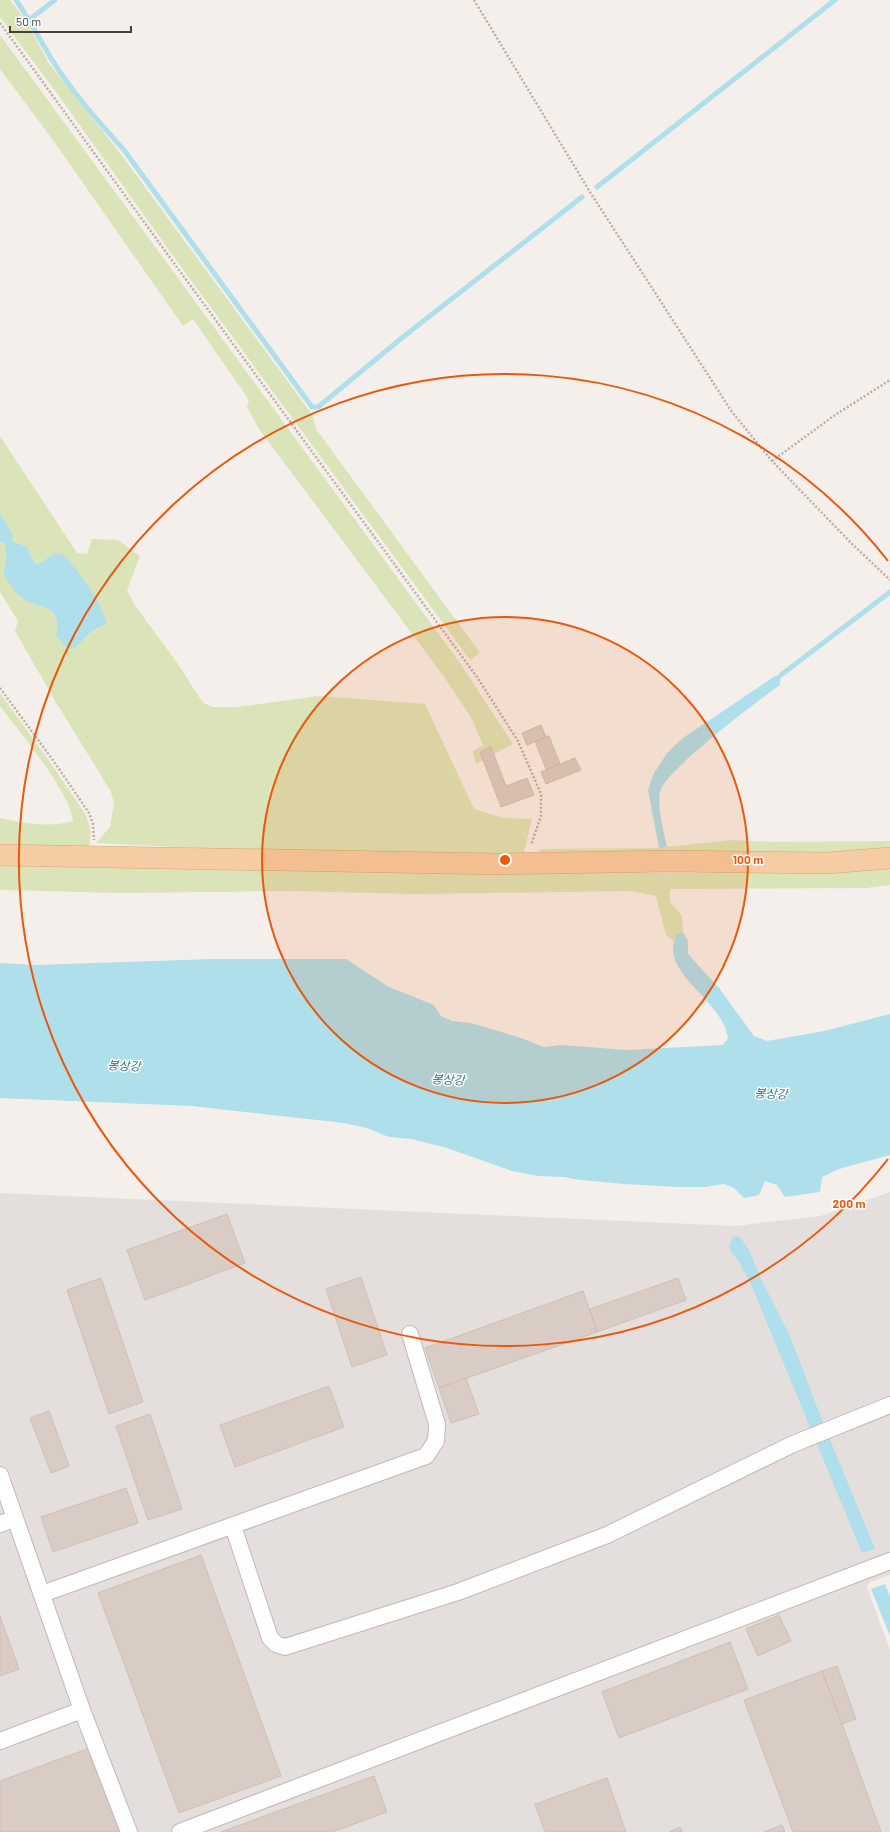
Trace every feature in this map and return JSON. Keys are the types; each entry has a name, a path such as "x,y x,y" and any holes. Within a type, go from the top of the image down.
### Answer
{"main road":[{"path":"0,855 346,862 525,863 671,861 828,863 890,858"}],"lane":[{"path":"42,1594 426,1456 436,1441 437,1424 410,1334"},
{"path":"232,1526 270,1638 276,1644 285,1648 458,1592 607,1535 793,1444 890,1405"},
{"path":"0,1475 82,1710 129,1832"},
{"path":"0,1524 15,1518"},
{"path":"180,1832 890,1561"},
{"path":"0,1741 82,1710"}],"path":[{"path":"474,0 594,199 732,412 772,461 852,544 890,580"},
{"path":"0,23 477,677 518,741 541,794 541,816 525,863"},
{"path":"772,461 835,415 890,380"},
{"path":"0,688 55,763 89,814 94,832 92,856"}],"shaded area":[{"path":"890,1192 890,1575 869,1583 867,1587 890,1650 890,1832 0,1832 0,1193 735,1226 820,1216"}],"green space":[{"path":"0,0 10,0 28,24 48,62 120,153 313,416 316,429 480,653 470,660 171,253 56,92 0,17"},
{"path":"0,35 462,666 513,744 476,764 473,751 483,745 472,719 445,678 259,429 247,407 249,400 193,319 183,326 55,143 0,69"},
{"path":"0,436 77,553 87,554 92,539 118,540 140,556 127,590 136,607 178,664 204,703 212,707 237,707 319,696 425,704 474,809 503,818 532,819 523,856 301,853 96,843 110,827 114,802 110,790 57,704 15,631 18,621 0,592 0,542 5,544 6,562 33,603 45,607 53,614 57,623 56,636 85,639 94,630 107,623 53,553 44,561 35,564 27,547 11,541 13,535 0,513"},
{"path":"0,693 86,815 91,832 89,850 0,849 0,818 27,823 46,824 73,821 70,808 53,778 31,746 0,706"},
{"path":"731,840 778,842 890,841 890,853 542,858 539,849 659,848"},
{"path":"0,862 668,873 828,871 890,865 890,885 866,888 670,889 670,902 682,916 683,932 676,934 674,942 666,935 656,896 631,891 413,894 294,891 120,893 0,890"}],"water":[{"path":"0,513 13,535 12,541 27,547 35,564 44,561 53,553 64,555 83,579 99,604 107,623 94,630 74,648 68,649 56,636 57,625 53,612 19,596 3,573 6,562 5,544 0,542"},
{"path":"781,675 780,685 694,753 665,782 660,792 659,805 667,847 659,848 648,790 654,773 668,752 683,738 775,676"},
{"name":"봉상강","path":"683,932 688,941 688,954 719,988 754,1036 767,1041 824,1031 890,1014 890,1155 839,1169 822,1177 820,1192 785,1197 777,1185 765,1181 759,1195 744,1198 734,1188 724,1184 705,1187 679,1187 624,1184 563,1177 539,1176 512,1171 447,1148 411,1139 389,1137 367,1128 344,1123 192,1106 0,1098 0,963 35,965 213,959 346,959 389,987 434,1005 441,1016 452,1021 471,1023 518,1037 544,1047 562,1045 626,1050 723,1045 728,1038 724,1026 709,1003 681,972 675,961 673,950 676,934"},
{"path":"733,1237 740,1237 749,1250 762,1281 790,1336 824,1425 875,1549 862,1553 750,1282 739,1261 730,1250"},
{"path":"885,1584 890,1597 890,1636 871,1589"}],"building":[{"path":"541,725 546,737 527,745 522,733"},
{"path":"549,736 560,764 546,769 535,741"},
{"path":"491,747 506,786 527,778 534,795 501,807 480,752"},
{"path":"575,758 581,770 546,784 541,772"},
{"path":"227,1214 245,1263 145,1300 127,1250"},
{"path":"361,1277 387,1355 352,1367 326,1289"},
{"path":"101,1278 143,1402 109,1414 67,1290"},
{"path":"678,1278 686,1300 597,1332 590,1309"},
{"path":"583,1291 597,1332 439,1388 425,1348"},
{"path":"466,1378 479,1414 451,1423 439,1388"},
{"path":"329,1386 344,1427 235,1467 220,1425"},
{"path":"49,1411 69,1466 51,1473 30,1418"},
{"path":"150,1414 182,1509 148,1520 116,1426"},
{"path":"126,1488 138,1523 53,1552 41,1517"},
{"path":"201,1555 281,1776 179,1813 98,1593"},
{"path":"779,1615 791,1641 758,1656 746,1629"},
{"path":"0,1616 19,1669 0,1676"},
{"path":"730,1642 748,1689 619,1738 602,1692"},
{"path":"837,1666 856,1719 842,1724 822,1671"},
{"path":"822,1671 881,1832 793,1832 744,1700"},
{"path":"95,1746 126,1832 0,1832 0,1781"},
{"path":"374,1776 387,1812 332,1832 221,1832"},
{"path":"607,1778 626,1832 545,1832 535,1804"},
{"path":"782,1825 785,1832 764,1832"},
{"path":"680,1827 682,1832 669,1832"}],"waterway":[{"path":"16,0 67,82 124,150 312,407 318,407 403,337 582,197"},
{"path":"30,19 55,0"},
{"path":"597,187 835,0"},
{"path":"781,675 890,592"}]}
